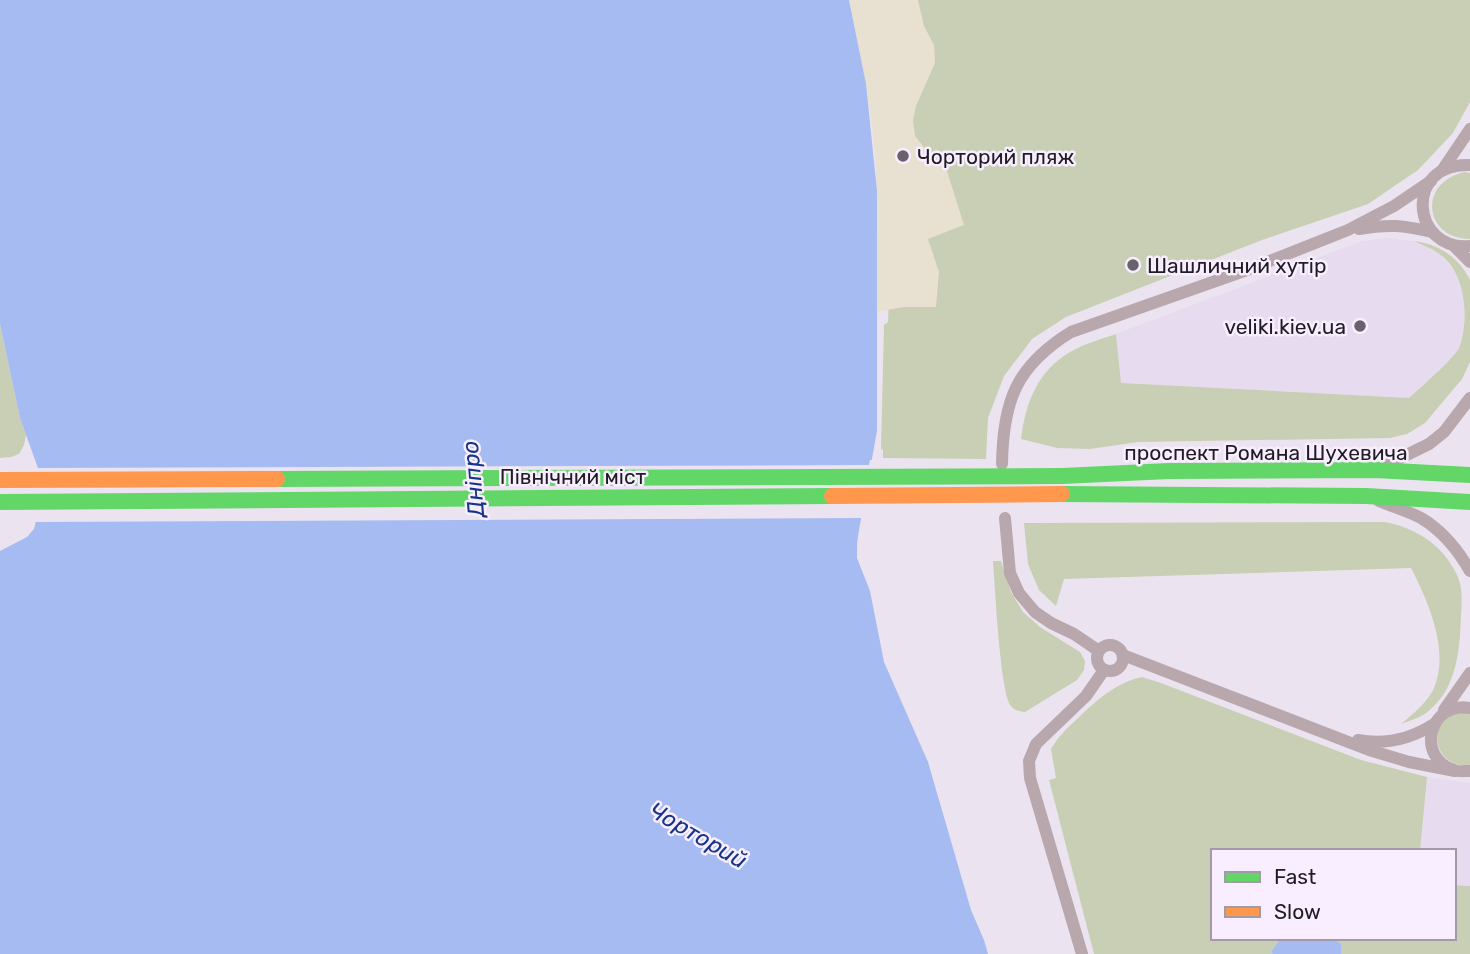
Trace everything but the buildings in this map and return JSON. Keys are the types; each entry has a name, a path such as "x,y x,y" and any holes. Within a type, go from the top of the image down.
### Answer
{"main road":[{"name":"проспект Романа Шухевича","path":"1062,476 1169,471 1375,470 1470,475"},
{"name":"Північний міст","path":"0,480 1062,476"},
{"name":"проспект Романа Шухевича","path":"1062,494 1366,496 1470,502"},
{"name":"Північний міст","path":"0,502 1062,494"}],"street":[{"path":"1002,464 1002,433 1018,383 1034,359 1050,345 1070,332 1247,270 1348,230 1394,206 1431,181 1443,169 1470,129"},
{"path":"1443,169 1470,165"},
{"path":"1431,181 1424,193 1422,206 1425,220 1432,232 1442,241 1454,246 1470,262"},
{"path":"1348,230 1384,224 1432,232"},
{"path":"1454,246 1470,246"},
{"path":"1375,470 1429,444 1444,432 1470,398"},
{"path":"1366,496 1420,518 1441,533 1457,549 1470,571"},
{"path":"1004,518 1010,573 1019,593 1035,612 1100,651"},
{"path":"1123,655 1122,663 1111,671 1104,670 1097,662 1100,651 1105,646 1112,646 1119,649 1123,655 1370,750 1409,762 1455,771 1470,771"},
{"path":"1082,954 1030,778 1029,761 1035,744 1086,696 1104,670"},
{"path":"1455,771 1440,763 1432,751 1430,739 1437,720 1470,673"},
{"path":"1335,737 1367,742 1392,741 1419,733 1453,708 1470,708"}],"shaded area":[{"path":"1388,238 1414,241 1440,253 1456,274 1465,296 1465,321 1459,350 1409,398 1121,383 1116,334 1362,241"},
{"path":"1427,777 1470,783 1470,886 1456,885 1456,849 1420,849"}],"green space":[{"path":"883,0 1470,0 1470,102 1453,133 1418,170 1368,204 1262,240 1066,317 1032,339 1004,376 988,418 986,459 883,458 884,325 888,322 896,117"},
{"path":"1465,172 1470,173 1470,239 1455,237 1443,230 1432,209 1433,198 1439,187 1450,178"},
{"path":"1414,241 1447,253 1460,265 1470,280 1470,362 1462,379 1425,423 1407,434 1390,438 1138,442 1090,449 1057,448 1021,439 1030,400 1049,369 1075,349 1116,334 1121,383 1409,398 1459,348 1465,310 1455,271 1438,253"},
{"path":"0,324 26,435 19,454 0,458"},
{"path":"1384,522 1406,528 1435,545 1456,573 1462,594 1458,655 1450,681 1436,704 1426,713 1401,724 1420,708 1434,688 1440,658 1435,626 1411,568 1064,579 1056,606 1039,590 1028,564 1024,523"},
{"path":"993,561 1001,561 1011,592 1023,612 1040,627 1080,652 1085,661 1084,670 1077,680 1025,712 1013,708 1007,697 1001,661"},
{"path":"1142,677 1161,683 1361,760 1427,777 1420,849 1211,849 1211,940 1456,940 1456,885 1470,886 1470,954 1094,954 1049,780 1056,778 1051,749 1066,729 1099,699"},
{"path":"1455,714 1470,714 1470,765 1458,765 1442,754 1437,736 1439,727 1445,720"}],"sand":[{"name":"Чорторий пляж","path":"849,0 918,0 924,26 934,45 935,63 916,106 913,120 915,136 935,161 946,168 964,225 928,239 939,272 936,307 904,307 876,312 877,208 874,144 868,96"}],"water":[{"path":"0,0 849,0 866,84 877,191 877,431 859,530 857,558 870,591 884,662 928,762 971,910 988,954 0,954 0,551 27,537 34,529 40,505 39,471 20,418 0,324"},
{"path":"1280,940 1334,940 1341,944 1341,954 1271,952"}],"pier":[{"path":"870,460 875,460 864,518 32,522 37,505 34,468 869,465"}],"traffic: fast":[{"path":"1062,476 1169,471 1375,470 1470,475"},
{"path":"277,479 1062,476"},
{"path":"1062,494 1366,496 1470,502"},
{"path":"0,502 832,496"}],"traffic: slow":[{"path":"0,480 277,479"},
{"path":"832,496 1062,494"}],"place":[{"name":"Чорторий пляж","path":"903,156"},
{"name":"Шашличний хутір","path":"1133,265"},
{"name":"veliki.kiev.ua","path":"1360,326"}],"water label":[{"name":"Дніпро","path":"473,479"},
{"name":"Чорторий","path":"698,835"}]}
